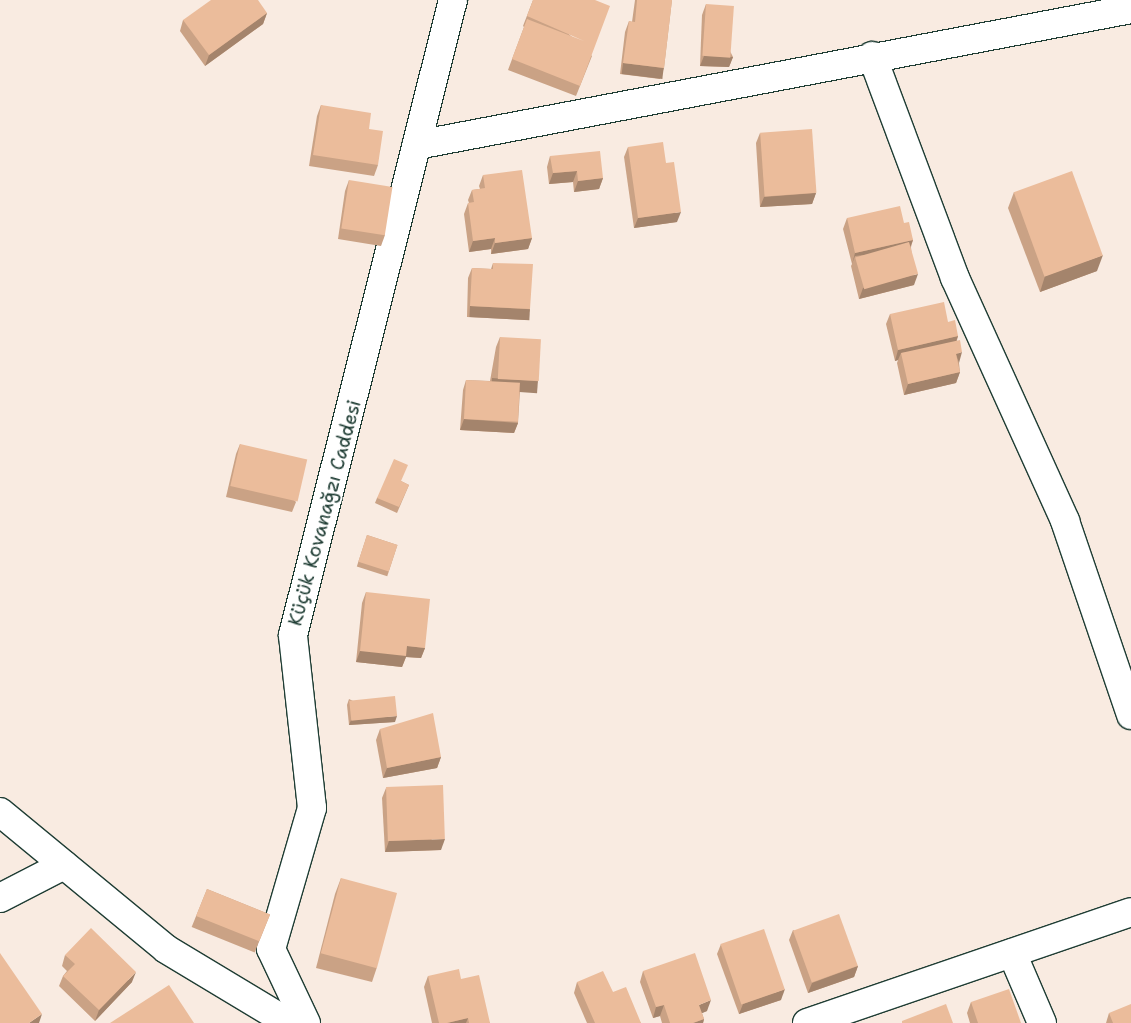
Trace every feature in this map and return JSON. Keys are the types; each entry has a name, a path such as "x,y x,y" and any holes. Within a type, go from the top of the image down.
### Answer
{"street":[{"name":"Küçük Kovanağzı Caddesi","path":"306,1023 271,949 312,808 293,635 453,0"},
{"path":"417,145 872,56 1131,9"},
{"path":"872,56 956,278 1065,521 1131,715"},
{"path":"0,812 166,949 289,1023"},
{"path":"0,898 64,865"},
{"path":"807,1023 1131,912"},
{"path":"1012,953 1042,1023"}],"building":[{"path":"211,0 258,0 267,13 209,55 183,20"},
{"path":"533,0 595,0 610,6 580,86 512,59 527,19 584,41 527,16"},
{"path":"637,0 672,0 664,68 623,63 629,21 635,22"},
{"path":"706,4 734,6 730,58 702,56"},
{"path":"321,105 371,113 369,129 383,131 378,165 313,155"},
{"path":"812,129 816,193 765,196 760,133"},
{"path":"663,142 666,163 674,162 681,212 638,218 628,147"},
{"path":"600,151 603,178 578,181 577,171 553,173 550,156"},
{"path":"522,170 532,238 495,243 495,238 473,241 468,203 474,202 472,190 485,188 483,175"},
{"path":"1072,171 1103,256 1045,277 1014,192"},
{"path":"349,180 392,187 385,235 341,228"},
{"path":"900,206 904,223 909,222 913,240 855,253 847,218"},
{"path":"909,242 918,274 864,289 855,257"},
{"path":"493,263 533,264 530,309 470,306 472,268 493,269"},
{"path":"944,302 948,322 955,320 958,336 898,350 890,314"},
{"path":"500,337 541,339 539,381 498,379"},
{"path":"960,340 962,352 956,354 960,372 908,384 901,353"},
{"path":"466,380 520,383 518,422 464,419"},
{"path":"240,444 307,460 298,501 230,486"},
{"path":"394,459 408,465 401,481 409,485 399,507 377,498"},
{"path":"367,535 397,545 389,572 358,562"},
{"path":"366,592 430,599 425,648 407,646 406,656 360,651"},
{"path":"395,696 397,716 351,721 349,701"},
{"path":"433,713 441,757 387,768 380,729"},
{"path":"443,785 445,839 388,841 386,787"},
{"path":"341,878 397,893 377,968 321,953"},
{"path":"207,889 270,914 259,941 196,916"},
{"path":"839,914 858,966 812,982 793,931"},
{"path":"91,928 136,972 99,1010 63,976 75,964 65,955"},
{"path":"764,929 785,990 741,1004 721,944"},
{"path":"0,953 42,1014 29,1023 0,1023"},
{"path":"695,953 711,1000 699,1005 704,1019 693,1023 670,1023 664,1005 656,1007 643,971"},
{"path":"459,969 461,979 479,975 490,1023 469,1023 468,1018 439,1023 428,976"},
{"path":"603,971 613,992 626,987 641,1023 595,1023 577,982"},
{"path":"169,985 194,1023 110,1023"},
{"path":"1009,989 1021,1023 978,1023 971,1002"},
{"path":"946,1004 953,1023 902,1023 902,1021"},
{"path":"1131,1004 1131,1023 1113,1023 1109,1013"}]}
